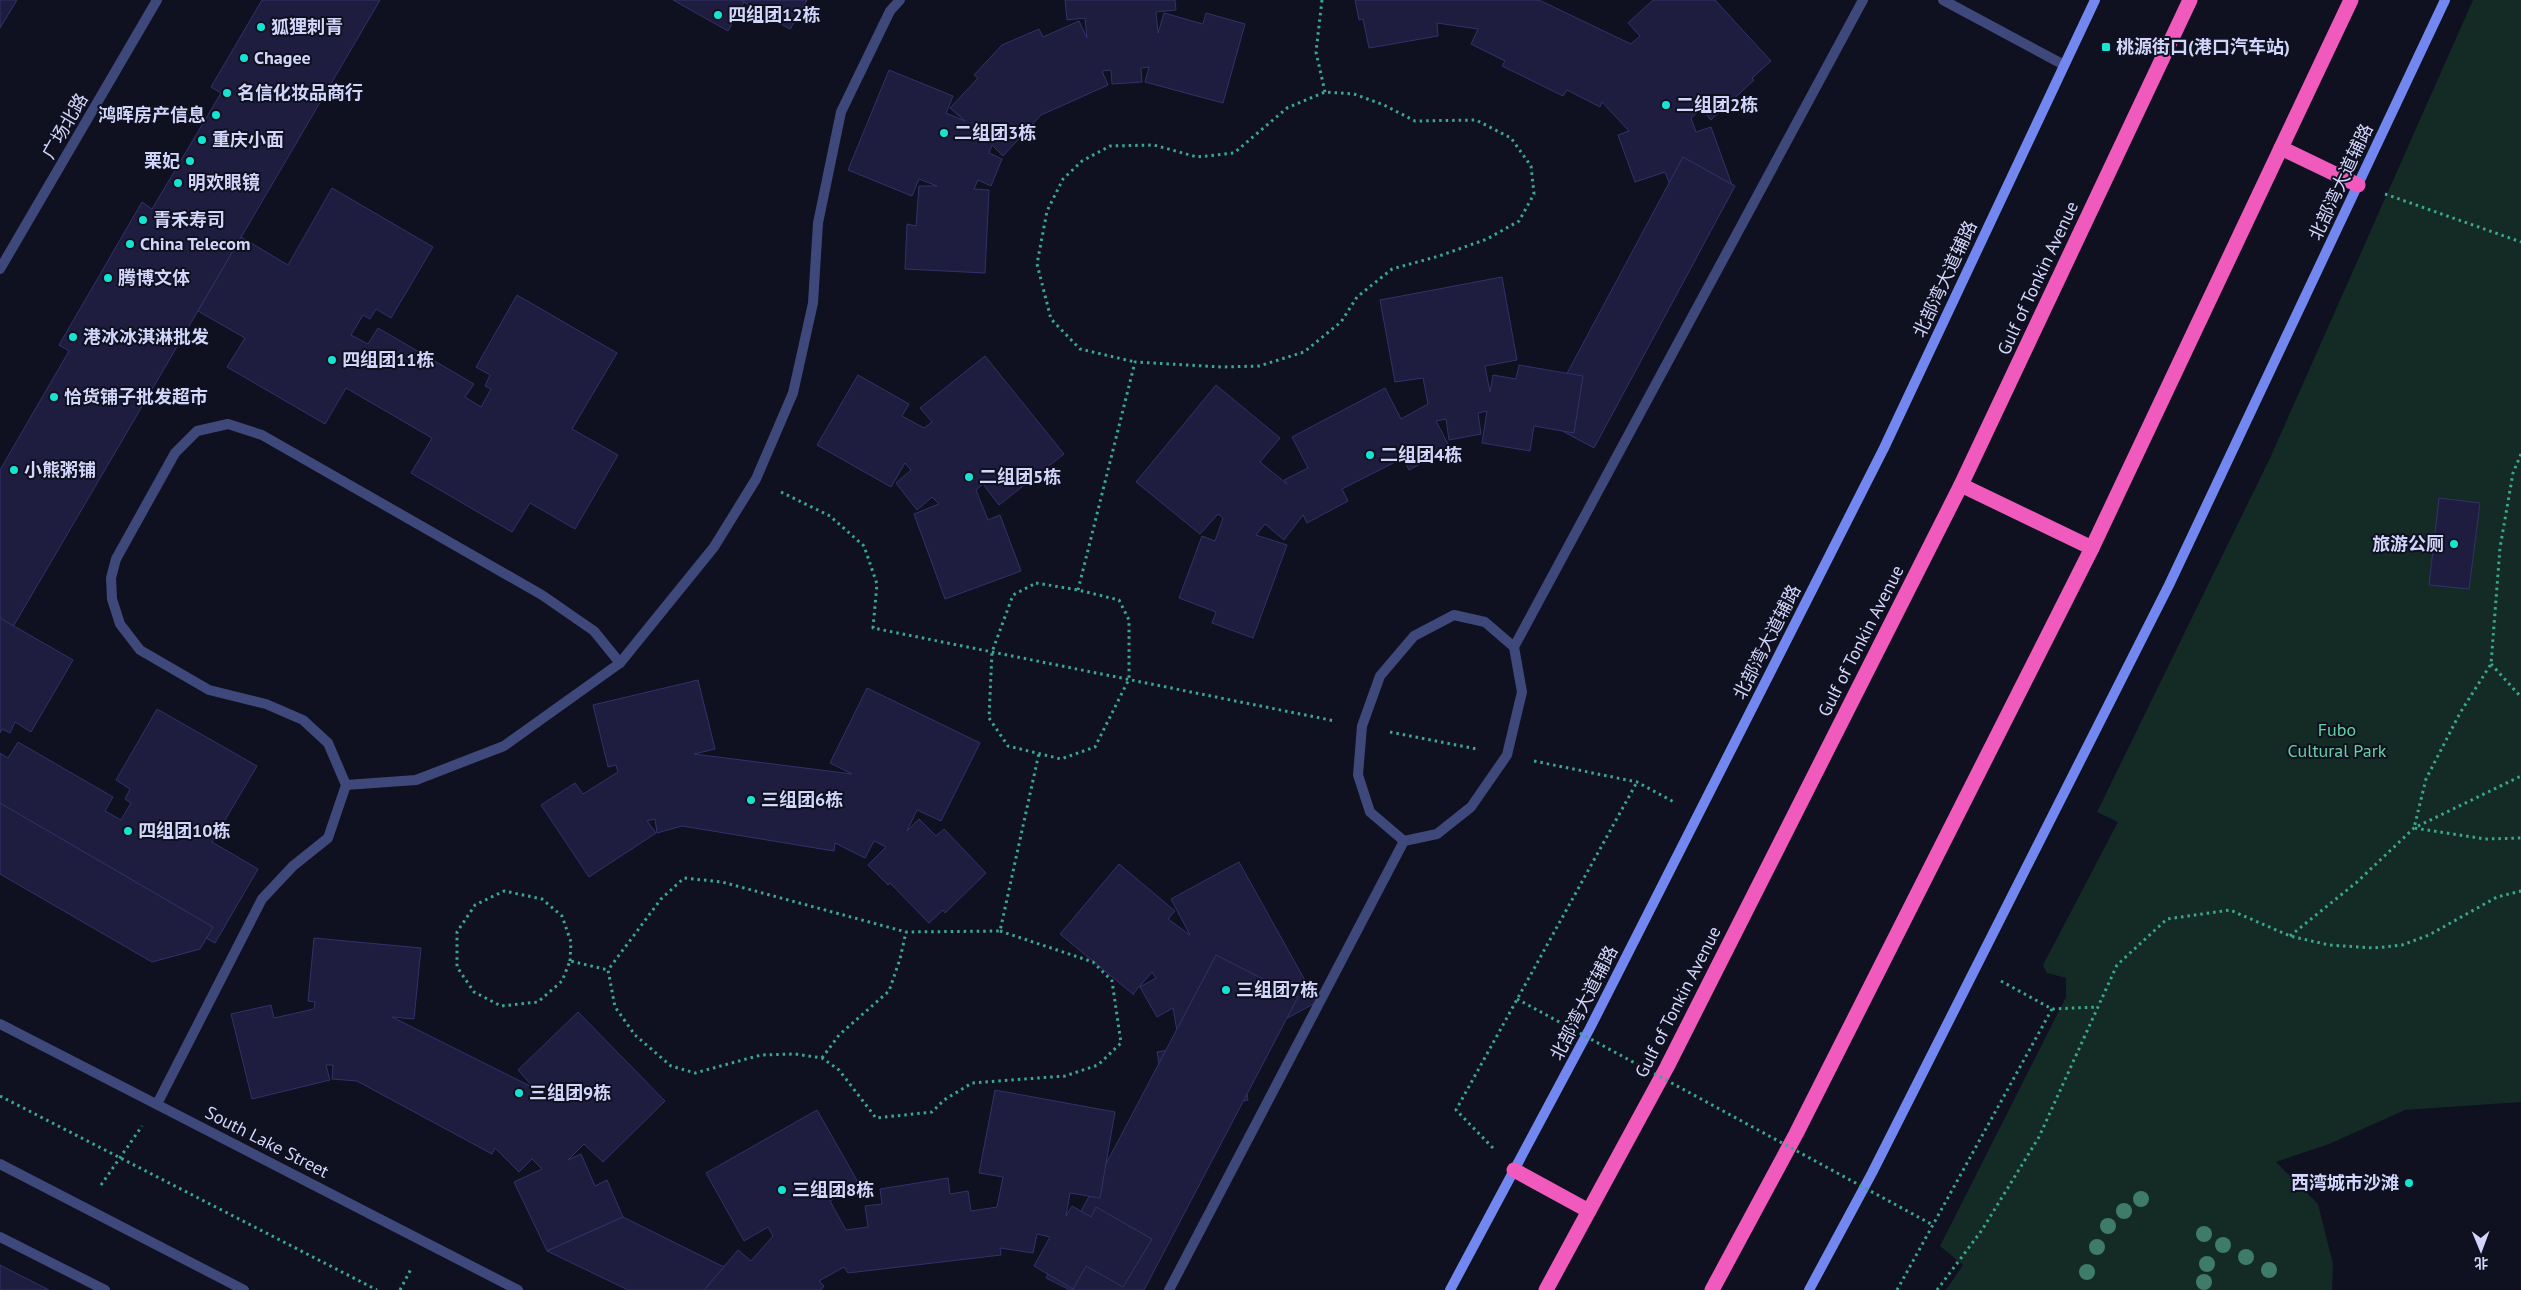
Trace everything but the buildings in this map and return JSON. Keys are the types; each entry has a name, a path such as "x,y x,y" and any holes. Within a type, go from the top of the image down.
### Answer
{"highway":[{"name":"Gulf of Tonkin Avenue","path":"1546,1290 1671,1058 1961,485 2190,0"},
{"path":"1712,1290 1796,1134 2092,548 2351,0"},
{"path":"2281,148 2358,185"},
{"path":"1961,485 2092,548"},
{"path":"1514,1170 1590,1211"}],"main road":[{"name":"北部湾大道辅路","path":"1450,1290 1590,1028 1884,448 2095,0"},
{"name":"北部湾大道辅路","path":"1809,1290 1872,1173 2169,585 2445,0"}],"street":[{"name":"广场北路","path":"0,269 157,0"},
{"path":"346,784 416,780 504,746 620,663 714,548 756,479 793,393 813,303 818,223 842,112 890,11 900,0"},
{"path":"1404,841 1437,834 1471,807 1507,755 1522,692 1514,647 1863,0"},
{"path":"1943,0 2064,65"},
{"path":"157,1104 262,899 293,866 328,838 346,784 328,743 303,720 266,704 209,690 173,671 140,650 120,624 112,599 111,578 116,559 175,453 197,431 228,424 262,435 542,595 594,631 620,663"},
{"path":"1404,841 1370,812 1358,775 1362,726 1380,676 1414,636 1454,616 1485,622 1514,647"},
{"path":"1169,1290 1404,841"},
{"name":"South Lake Street","path":"0,1024 518,1290"},
{"path":"0,1164 244,1290"},
{"path":"0,1238 105,1290"}],"path":[{"path":"1322,0 1316,52 1326,92"},
{"path":"1326,92 1354,94 1384,105 1415,121 1476,120 1511,138 1531,166 1534,194 1519,221 1487,240 1392,269 1357,296 1341,322 1304,352 1259,366 1222,367 1135,362 1080,349 1051,320 1037,264 1047,211 1064,179 1082,161 1110,146 1154,146 1197,157 1234,153 1287,108 1326,92"},
{"path":"2358,185 2521,242"},
{"path":"1078,590 1135,362"},
{"path":"2414,828 2426,779 2460,713 2491,664 2500,548 2512,473 2521,454"},
{"path":"756,479 830,516 864,546 877,584 873,628 1636,782 1698,815"},
{"path":"1036,583 1078,590 1119,600 1129,620 1129,680 1095,747 1061,759 1008,746 989,718 992,652 1013,595 1036,583"},
{"path":"2491,664 2521,697"},
{"path":"1000,931 1039,753"},
{"path":"2290,936 2357,882 2414,828 2521,776"},
{"path":"1514,1170 1456,1110 1636,782"},
{"path":"2414,828 2485,839 2521,838"},
{"path":"684,878 722,882 906,932 1000,931 1093,962 1112,981 1121,1043 1098,1065 1065,1076 972,1083 944,1100 932,1112 876,1118 839,1070 822,1058 796,1054 761,1055 695,1073 671,1066 635,1035 615,1007 608,970 661,899 684,878"},
{"path":"504,891 542,898 562,916 571,942 570,961 562,981 538,1002 502,1006 474,992 457,968 458,932 475,905 504,891"},
{"path":"1937,1290 1982,1230 2039,1137 2117,965 2167,919 2230,910 2290,936 2329,945 2374,948 2402,945 2429,935 2497,897 2521,891"},
{"path":"822,1058 839,1035 889,991 906,932"},
{"path":"570,961 608,970"},
{"path":"1976,967 2052,1008 2097,1007"},
{"path":"1517,999 1933,1225"},
{"path":"1897,1290 2052,1008"},
{"path":"0,1096 378,1290"},
{"path":"85,1208 157,1104"}],"green space":[{"name":"Fubo Cultural Park","path":"2473,0 2521,0 2521,1102 2405,1110 2329,1144 2276,1162 2318,1204 2333,1264 2332,1290 1946,1290 1963,1265 1940,1246 2066,997 2066,978 2047,973 2043,965 2118,822 2097,812 2270,458"}],"place":[{"name":"四组团12栋","path":"718,15"},
{"name":"狐狸刺青","path":"261,27"},
{"name":"桃源街口(港口汽车站)","path":"2106,47"},
{"name":"Chagee","path":"244,58"},
{"name":"名信化妆品商行","path":"227,93"},
{"name":"二组团2栋","path":"1666,105"},
{"name":"鸿晖房产信息","path":"216,115"},
{"name":"二组团3栋","path":"944,133"},
{"name":"重庆小面","path":"202,140"},
{"name":"栗妃","path":"190,161"},
{"name":"明欢眼镜","path":"178,183"},
{"name":"青禾寿司","path":"143,220"},
{"name":"China Telecom","path":"130,244"},
{"name":"腾博文体","path":"108,278"},
{"name":"港冰冰淇淋批发","path":"73,337"},
{"name":"四组团11栋","path":"332,360"},
{"name":"恰货铺子批发超市","path":"54,397"},
{"name":"二组团4栋","path":"1370,455"},
{"name":"小熊粥铺","path":"14,470"},
{"name":"二组团5栋","path":"969,477"},
{"name":"旅游公厕","path":"2454,544"},
{"name":"三组团6栋","path":"751,800"},
{"name":"四组团10栋","path":"128,831"},
{"name":"三组团7栋","path":"1226,990"},
{"name":"三组团9栋","path":"519,1093"},
{"name":"西湾城市沙滩","path":"2409,1183"},
{"name":"三组团8栋","path":"782,1190"}]}
